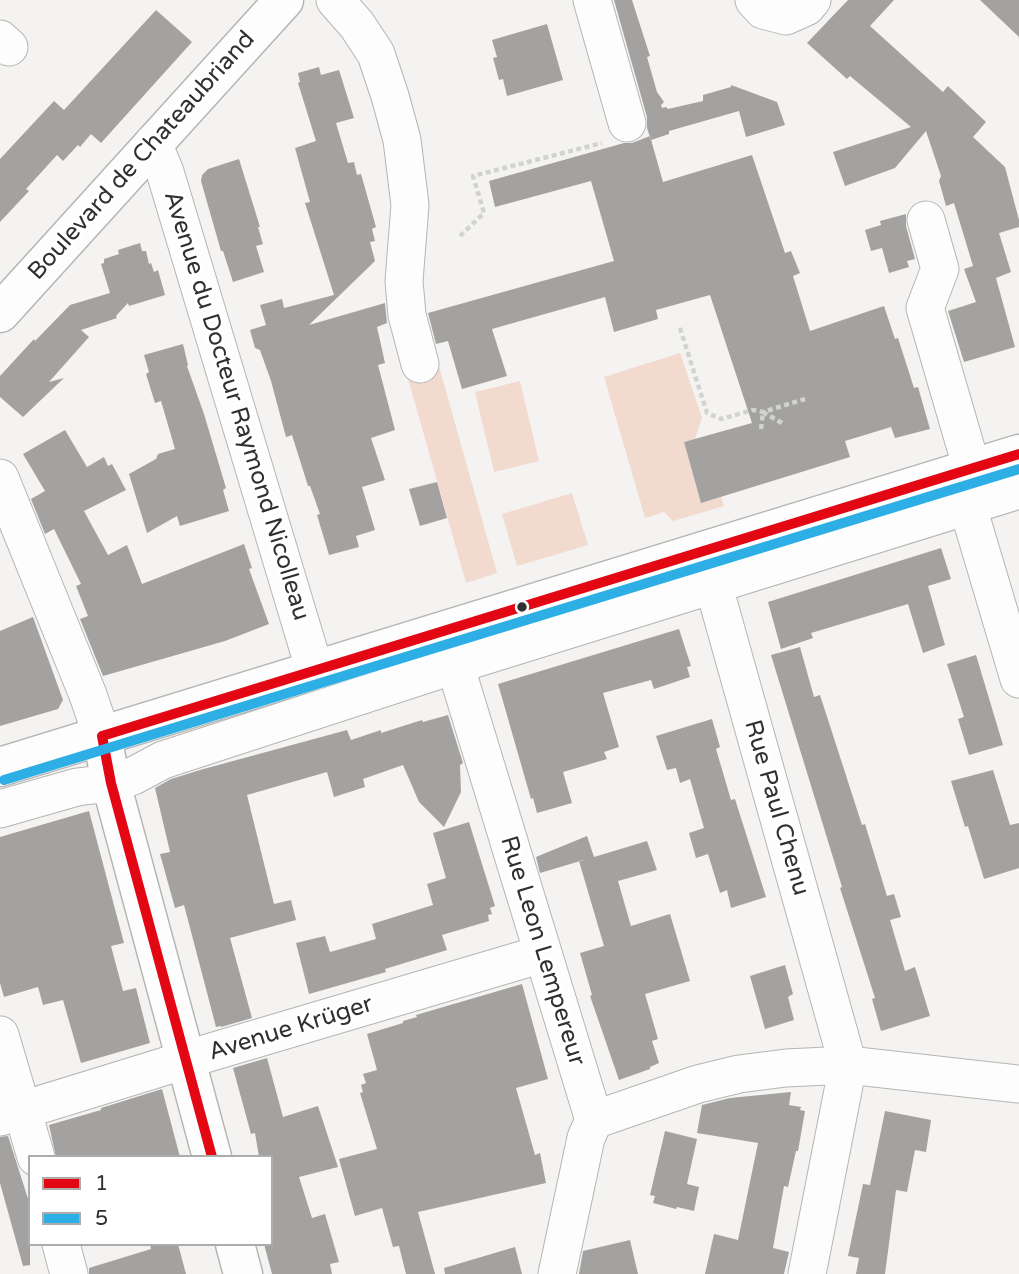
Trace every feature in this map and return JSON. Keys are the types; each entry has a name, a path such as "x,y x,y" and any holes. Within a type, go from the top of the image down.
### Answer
{"main road":[{"name":"Boulevard de Chateaubriand","path":"0,313 284,0"},
{"path":"0,767 315,671 450,648 965,483 1019,454"},
{"path":"102,736 111,783 211,1155"},
{"path":"236,1246 243,1274"}],"street":[{"path":"335,0 357,25 376,54 402,140 410,205 404,281 407,315 420,364"},
{"path":"593,0 627,123"},
{"path":"754,0 763,10 786,16 806,7 812,0"},
{"name":"Avenue du Docteur Raymond Nicolleau","path":"153,143 162,162 315,671"},
{"path":"926,220 940,269 925,308 965,483 1019,679"},
{"path":"0,478 102,736"},
{"path":"965,483 1019,490"},
{"name":"Rue Paul Chenu","path":"708,567 848,1065"},
{"path":"0,809 77,787 111,783 133,776 163,760 450,648"},
{"name":"Rue Leon Lempereur","path":"450,648 594,1120"},
{"name":"Avenue Krüger","path":"11,1114 542,954"},
{"path":"0,1035 11,1114 35,1155"},
{"path":"556,1274 586,1138 594,1120 698,1084 739,1074 786,1068 848,1065 1019,1084"},
{"path":"807,1274 848,1065"},
{"path":"62,1246 69,1274"}],"path":[{"path":"460,236 484,213 474,176 607,142 627,123"},
{"path":"680,328 707,414 721,419 752,411 763,412 805,399"},
{"path":"763,412 782,423"},
{"path":"761,429 763,412"}],"shaded area":[{"path":"680,353 702,418 695,439 684,442 701,502 721,497 724,506 673,521 664,512 645,518 604,377"},
{"path":"439,366 497,573 466,583 407,375"},
{"path":"520,381 539,461 494,472 475,392"},
{"path":"572,493 588,545 517,566 502,514"}],"building":[{"path":"614,0 632,0 650,56 647,57 657,92 664,102 662,108 703,101 703,95 731,85 777,102 785,125 746,137 739,111 669,131 669,134 651,140"},
{"path":"848,0 894,0 870,26 943,92 948,86 986,122 973,137 1005,167 1019,220 1019,227 999,233 1011,272 996,278 1015,347 964,362 948,311 976,302 964,269 973,266 954,203 946,206 939,181 941,176 926,131 895,168 845,186 833,152 911,127 850,76 847,79 807,43"},
{"path":"980,0 1019,0 1019,37"},
{"path":"156,10 192,42 101,143 91,134 63,161 57,155 0,222 0,159 54,101 64,110"},
{"path":"547,24 563,80 507,96 503,79 499,80 493,58 497,57 492,40"},
{"path":"319,67 321,75 339,70 354,118 336,123 348,163 354,162 357,175 361,174 376,227 372,229 375,241 370,242 375,261 309,325 385,303 387,323 377,327 385,363 378,365 395,430 371,438 385,480 362,487 375,530 356,536 359,547 329,555 317,515 320,514 292,435 286,437 271,381 260,350 255,348 250,330 266,325 260,305 282,299 284,308 334,295 305,203 310,202 295,148 316,141 298,83 298,73"},
{"path":"650,136 663,182 752,155 785,253 791,251 800,273 793,276 810,331 884,306 895,339 898,338 914,388 918,387 930,429 895,438 891,427 845,441 850,457 701,503 684,442 752,423 710,295 656,310 658,319 614,332 605,297 492,329 507,376 462,389 448,341 436,344 428,313 614,261 591,181 495,207 489,181"},
{"path":"239,159 260,227 263,244 256,246 264,272 233,282 201,181 202,175 208,169"},
{"path":"906,214 906,226 915,259 907,261 909,267 889,273 882,248 871,251 865,230 881,225 880,221"},
{"path":"140,243 154,272 158,270 165,295 129,306 128,303 117,318 81,330 89,337 49,382 64,378 23,417 0,397 0,376 70,305 110,293 101,264 104,259 119,254 118,250"},
{"path":"183,344 187,366 226,488 223,490 229,511 180,526 177,516 147,533 129,474 156,459 158,454 175,449 161,401 155,403 146,374 149,372 144,355"},
{"path":"65,430 87,467 104,457 108,466 112,464 126,490 84,511 108,555 127,545 142,584 244,544 252,568 249,569 269,624 225,641 103,676 80,619 88,616 76,586 81,584 54,529 45,534 31,499 45,491 23,454"},
{"path":"437,482 447,518 420,526 409,489"},
{"path":"941,548 951,579 928,586 945,645 923,653 908,604 811,633 813,638 781,649 768,602"},
{"path":"33,617 63,700 58,709 0,726 0,631"},
{"path":"679,629 691,666 687,667 690,677 654,689 651,680 603,693 619,747 604,752 607,759 563,772 572,803 537,813 498,684"},
{"path":"800,647 814,697 820,695 887,896 894,894 901,917 890,920 905,971 915,967 930,1016 881,1031 872,999 875,998 771,655"},
{"path":"976,655 1003,745 969,755 958,719 964,717 947,664"},
{"path":"448,715 463,763 460,765 461,792 444,827 419,802 403,765 363,779 365,787 334,797 327,772 247,795 274,904 291,900 296,920 230,938 252,1018 216,1027 184,905 175,908 160,854 170,852 155,788 171,779 200,770 347,730 351,740 381,730 381,733"},
{"path":"712,719 720,747 716,749 731,800 735,799 766,897 731,908 727,890 720,893 708,854 696,858 689,833 704,828 690,779 680,783 676,768 667,770 656,736"},
{"path":"993,770 1010,825 1019,823 1019,868 984,879 951,781"},
{"path":"89,811 124,943 111,946 123,991 136,988 150,1043 81,1063 63,1000 43,1005 38,987 4,997 0,983 0,837"},
{"path":"469,822 495,906 490,908 492,914 488,915 489,921 442,935 447,950 385,969 386,972 309,994 296,943 325,936 330,952 376,939 372,924 433,905 427,884 446,878 433,833"},
{"path":"587,836 594,857 647,841 657,870 618,881 631,926 670,914 690,981 645,994 658,1039 652,1041 659,1063 619,1080 590,996 592,995 580,953 604,946 579,861 540,873 536,857"},
{"path":"785,965 793,994 788,997 794,1020 765,1029 750,976"},
{"path":"522,984 548,1079 516,1088 535,1155 540,1153 546,1183 418,1212 435,1274 406,1274 399,1246 393,1247 382,1208 355,1216 339,1159 377,1149 360,1093 363,1092 361,1085 366,1083 363,1074 377,1070 367,1034 403,1023 417,1017 416,1015"},
{"path":"267,1058 283,1117 318,1106 338,1167 299,1177 312,1218 325,1214 339,1262 330,1264 332,1274 272,1274 265,1246 273,1246 273,1155 259,1155 255,1133 251,1134 233,1068"},
{"path":"162,1089 179,1155 56,1155 49,1125"},
{"path":"791,1092 789,1105 801,1107 800,1110 805,1111 788,1187 784,1186 773,1248 789,1252 784,1274 705,1274 714,1234 738,1240 758,1143 697,1133 702,1105 730,1098"},
{"path":"885,1111 931,1120 926,1152 915,1150 907,1192 896,1190 885,1274 856,1274 859,1258 848,1256 863,1184 870,1185"},
{"path":"665,1131 697,1139 687,1184 699,1187 694,1211 653,1203 655,1196 650,1195"},
{"path":"8,1136 28,1199 30,1265 23,1266 0,1183 0,1137"},
{"path":"630,1240 638,1274 579,1274 583,1251"},
{"path":"150,1246 179,1246 186,1274 89,1274 89,1268 151,1249"},
{"path":"515,1247 522,1274 445,1274 444,1268"}],"transit line":[{"name":"1","path":"102,736 1019,454"},
{"name":"5","path":"4,780 1019,469"},
{"name":"1","path":"102,736 111,783 211,1155"}]}
